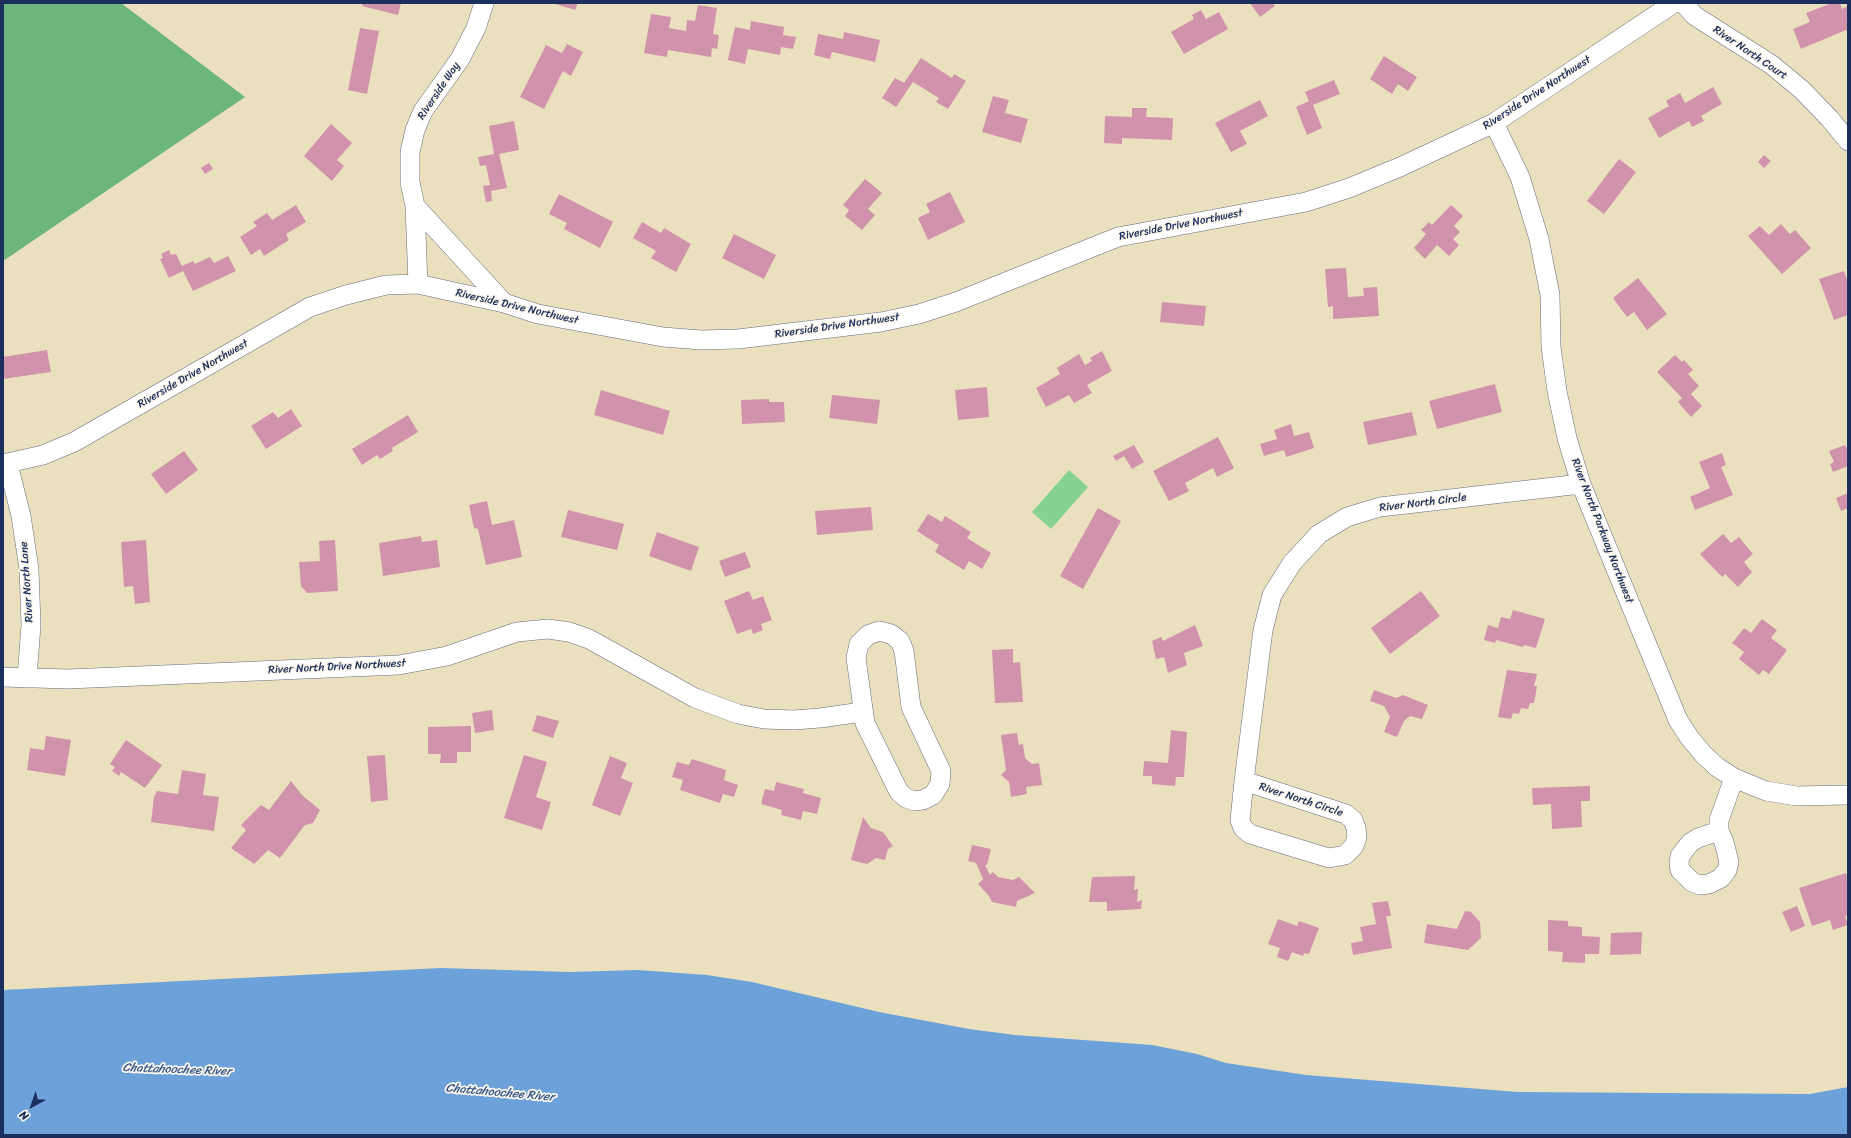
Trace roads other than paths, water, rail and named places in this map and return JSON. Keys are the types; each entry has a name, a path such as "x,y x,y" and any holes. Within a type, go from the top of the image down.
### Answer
{"street":[{"name":"Riverside Way","path":"418,284 415,206 410,182 410,152 415,130 423,111 460,59 476,28 484,3"},
{"name":"Riverside Drive Northwest","path":"5,464 43,455 74,442 310,307 346,295 386,285 418,284 504,303 538,314 663,337 701,340 738,339 881,322 919,314 956,302 1118,237 1306,202 1349,188 1400,167 1494,123 1674,3"},
{"name":"River North Court","path":"1683,3 1696,16 1772,66 1802,90 1830,119 1848,141"},
{"name":"River North Parkway Northwest","path":"1494,123 1520,177 1539,239 1550,295 1551,347 1557,391 1567,438 1581,484 1678,720 1689,737 1703,754 1717,767 1734,778 1766,791 1797,796 1848,795"},
{"path":"415,206 504,303"},
{"name":"River North Lane","path":"5,464 21,516 29,569 31,625 27,678"},
{"name":"River North Circle","path":"1244,781 1346,814 1352,820 1356,828 1357,837 1354,846 1345,855 1329,858 1250,834 1243,828 1240,820 1244,781 1263,630 1272,595 1292,563 1319,534 1347,518 1380,507 1581,484"},
{"name":"River North Drive Northwest","path":"3,677 68,679 399,665 447,656 517,632 548,629 569,632 589,639 695,698 738,714 764,718 794,720 862,712"},
{"path":"879,632 891,634 900,641 904,650 911,707 941,771 940,784 933,795 923,800 914,801 906,798 898,792 865,723 862,712 856,658 859,644 868,635 879,632"},
{"path":"1719,831 1719,820 1734,778"}],"water":[{"name":"Chattahoochee River","path":"441,968 569,972 638,970 707,975 752,982 879,1012 969,1029 1015,1035 1152,1045 1197,1054 1226,1063 1306,1075 1518,1092 1810,1094 1848,1087 1848,1135 3,1135 3,990"}]}
